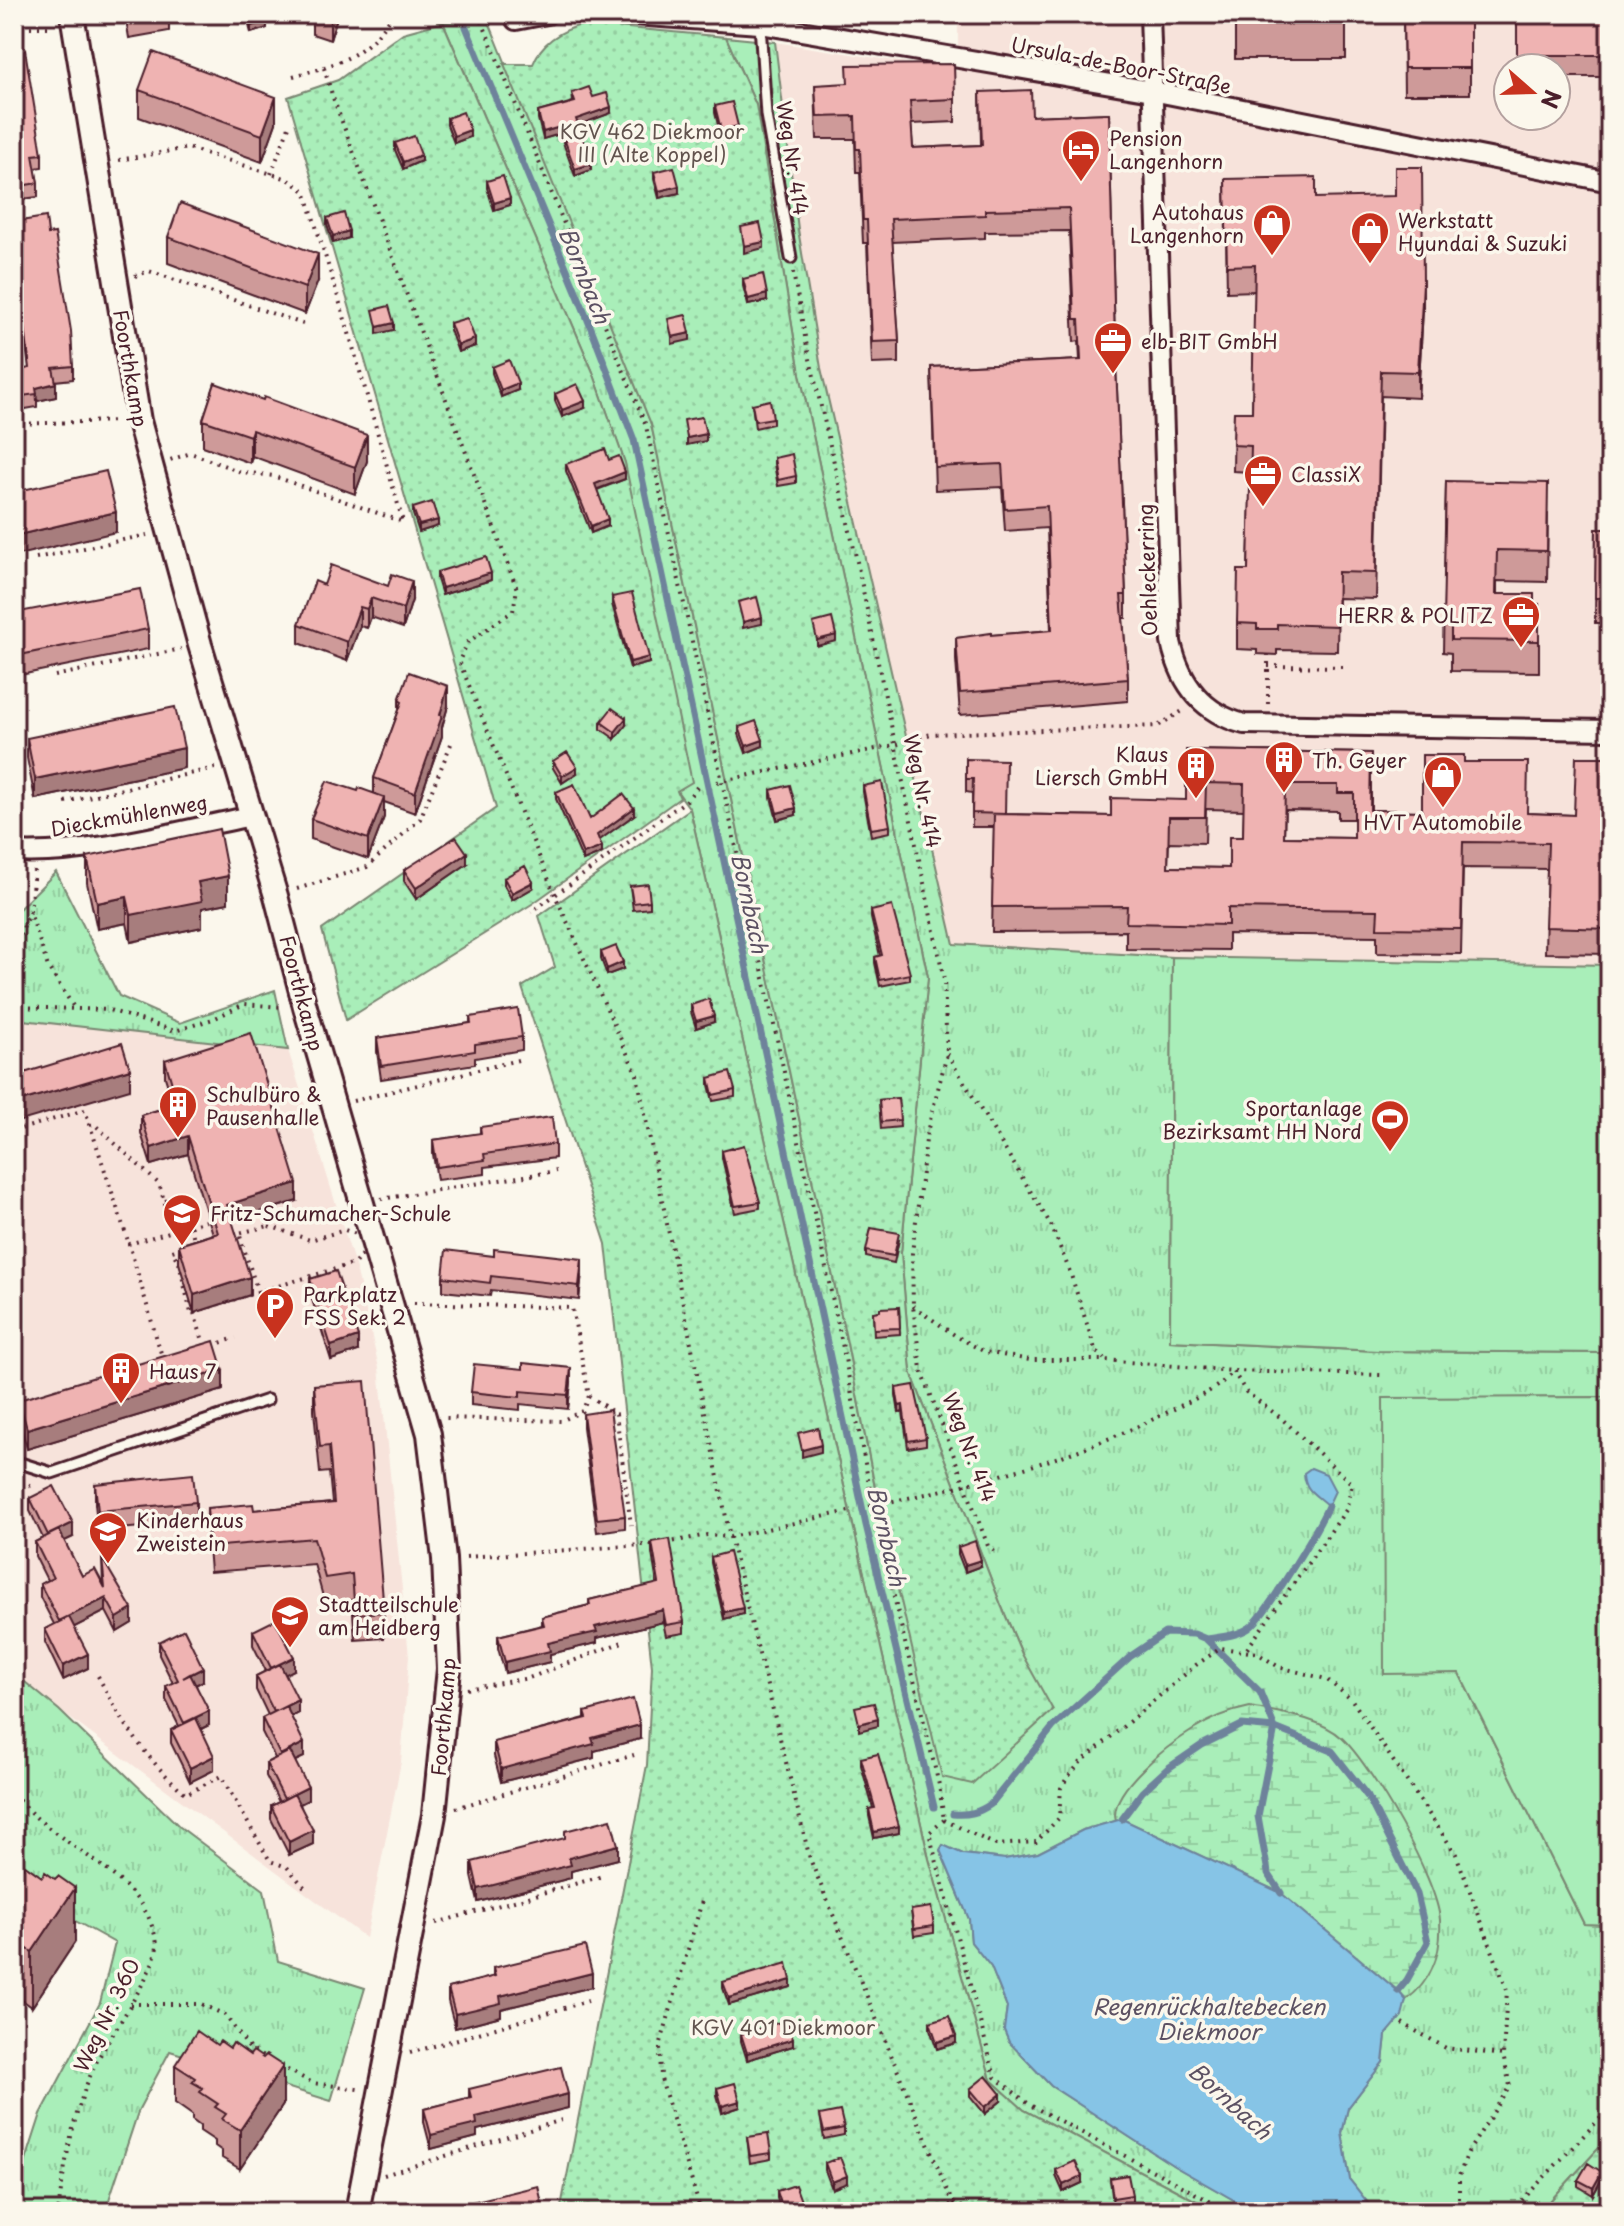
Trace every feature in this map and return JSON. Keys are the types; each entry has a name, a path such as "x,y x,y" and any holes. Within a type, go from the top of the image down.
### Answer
{"street":[{"path":"516,20 547,14"},
{"name":"Ursula-de-Boor-Straße","path":"620,14 760,24 1152,91 1610,182"},
{"name":"Oehleckerring","path":"1150,14 1171,642 1182,676 1199,700 1228,720 1244,724 1610,730"},
{"name":"Foorthkamp","path":"73,20 139,421 200,645 276,896 333,1106 429,1434 444,1559 449,1669 447,1693 434,1815 357,2212"},
{"name":"Dieckmühlenweg","path":"14,852 35,853 130,841 251,816"}],"lane":[{"name":"Weg Nr. 414","path":"760,24 766,115 791,258"},
{"path":"14,1456 17,1462 52,1473 267,1400"}],"path":[{"path":"293,76 347,60 378,37 393,14"},
{"path":"479,14 646,426 719,782 843,1348 871,1506 939,1785 944,1820"},
{"path":"14,27 73,20"},
{"path":"324,68 517,589 513,611 468,642 459,661 555,895 637,1075 730,1537 810,1859 952,2202 971,2212"},
{"path":"271,174 290,124"},
{"path":"97,164 188,148 288,179 305,191 403,522 273,476 241,472 191,453 152,467"},
{"name":"Weg Nr. 414","path":"791,258 806,342 856,557 944,979 947,1054 925,1145 912,1253 913,1306 921,1369 988,1546 999,1554"},
{"path":"116,283 149,271 303,324"},
{"path":"14,424 139,421"},
{"path":"36,558 169,531"},
{"path":"55,676 200,645"},
{"path":"1267,725 1268,655"},
{"path":"1268,666 1348,667"},
{"path":"719,782 895,745 931,734 1158,726 1199,700"},
{"path":"276,896 367,867 420,819 451,744"},
{"path":"65,802 237,763"},
{"path":"531,912 687,800 697,787"},
{"path":"14,950 30,912 35,853"},
{"path":"30,912 48,967 75,1009"},
{"path":"14,1007 109,1010 175,1031 213,1019 244,1004 305,1007"},
{"path":"947,1054 1051,1225 1095,1349 1105,1360"},
{"path":"333,1106 518,1060"},
{"path":"14,1131 85,1110 166,1369"},
{"path":"90,1125 94,1124 159,1184 170,1220 187,1215"},
{"path":"361,1202 556,1171"},
{"path":"165,1201 182,1197 196,1244 172,1251 179,1263 191,1313 194,1313 207,1347"},
{"path":"129,1244 206,1221"},
{"path":"225,1236 269,1226 310,1240 332,1234"},
{"path":"239,1233 258,1292"},
{"path":"194,1313 355,1263 373,1240"},
{"path":"391,1303 572,1308 589,1396 582,1411 561,1421 425,1418"},
{"path":"913,1306 985,1352 1030,1360 1105,1360 1233,1371 1381,1375"},
{"path":"192,1351 236,1338"},
{"path":"871,1506 965,1485 1058,1459 1146,1423 1223,1384 1233,1371"},
{"path":"1233,1371 1246,1392 1281,1418 1352,1484 1346,1510 1246,1650"},
{"path":"14,1391 21,1414 14,1417"},
{"path":"589,1396 616,1414 631,1525"},
{"path":"444,1559 660,1544 707,1535 730,1537 854,1510"},
{"path":"447,1693 529,1678 625,1641"},
{"path":"944,1820 996,1845 1036,1842 1059,1818 1061,1788 1067,1778 1221,1648 1257,1653 1279,1667 1326,1679 1340,1688 1352,1700 1456,1854 1507,1990 1503,2055 1510,2086 1468,2152 1459,2176 1459,2212"},
{"path":"98,1676 139,1746 165,1776 186,1794 221,1776 270,1861 287,1867 307,1890"},
{"path":"434,1815 634,1755"},
{"name":"Weg Nr. 360","path":"14,1794 62,1840 116,1877 148,1916 157,1945 146,1975 97,2062 76,2120 58,2212"},
{"path":"944,1820 929,1833 995,2077 1030,2105 1230,2212"},
{"path":"411,1930 603,1876"},
{"path":"701,2212 661,2079 660,2046 702,1901"},
{"path":"385,2060 588,2001"},
{"path":"130,2004 201,2004 225,2015 249,2048 313,2083 378,2094"},
{"path":"1402,2023 1446,2048 1503,2055"},
{"path":"1511,2212 1610,2108"},
{"path":"362,2182 562,2120"},
{"path":"946,2212 952,2202"}],"shaded area":[{"path":"958,14 1610,14 1610,965 1172,957 954,945 821,368 798,229 775,42 958,71"},
{"path":"14,1019 288,1050 357,1272 379,1368 409,1656 401,1762 366,1938 59,1710 14,1673"}],"green space":[{"path":"443,22 489,22 651,424 847,1343 877,1498 1022,1654 911,1372 901,1253 928,977 800,374 756,105 726,37 775,42 798,229 821,368 954,944 1172,957 1170,1341 1378,1351 1610,1353 1610,1397 1383,1399 1459,1673 1584,1924 1610,1925 1610,2136 1540,2212 1375,2212 1350,2180 1342,2133 1348,2108 1383,2062 1386,2035 1390,2028 1122,1819 1083,1830 1038,1853 1004,1859 963,1854 943,1845 940,1850 969,1919 971,1942 991,1967 1007,2007 1004,2030 1009,2042 1051,2086 1174,2166 1255,2212 1217,2212 1024,2110 991,2080 929,1859 690,809 677,791 625,463 593,372"},
{"name":"KGV 462 Diekmoor III (Alte Koppel)","path":"443,22 593,372 625,463 692,782 677,791 680,798 532,904 346,1020 322,930 496,808 288,97 338,80 403,33"},
{"name":"KGV 462 Diekmoor III (Alte Koppel)","path":"585,24 726,37 756,105 800,374 928,977 901,1253 911,1372 1001,1605 1022,1654 1053,1710 972,1784 942,1777 877,1498 847,1343 651,424 504,64 533,64 553,38"},
{"name":"KGV 401 Diekmoor","path":"690,809 929,1859 991,2080 1024,2110 1217,2212 567,2212 561,2207 647,1765 652,1667 606,1244 522,987 555,967 539,916"},
{"path":"56,872 119,996 180,1023 275,990 288,1050 14,1019 14,914"},
{"name":"Sportanlage Bezirksamt HH Nord","path":"1172,957 1610,965 1610,1353 1378,1351 1170,1341"},
{"path":"1610,1397 1610,1925 1584,1924 1459,1673 1384,1674 1383,1398"},
{"path":"14,1673 59,1710 180,1827 264,1890 278,1961 365,1988 331,2101 170,2051 139,2109 105,2212 14,2212 14,2198 41,2114 100,2003 115,1943 14,1887"},
{"path":"1250,1707 1311,1721 1342,1738 1370,1772 1416,1852 1436,1902 1440,1920 1439,1943 1429,1975 1406,2000 1281,1893 1122,1819 1116,1821 1121,1796 1156,1757 1206,1722"},
{"path":"1610,2136 1610,2212 1540,2212"}],"water":[{"path":"1311,1468 1326,1474 1335,1491 1328,1506 1306,1484 1304,1473"},
{"name":"Regenrückhaltebecken Diekmoor","path":"1122,1819 1281,1893 1406,2000 1402,2016 1386,2035 1383,2062 1348,2108 1342,2133 1350,2180 1375,2212 1255,2212 1174,2166 1051,2086 1009,2042 1004,2030 1007,2007 991,1967 971,1942 969,1919 940,1850 943,1845 963,1854 1005,1859 1038,1853 1083,1830"}],"building":[{"path":"248,14 265,14 267,21 251,26"},
{"path":"313,14 332,14 330,20"},
{"path":"1235,14 1346,14 1346,21 1235,20"},
{"path":"1403,14 1470,14 1470,68 1404,68"},
{"path":"1517,14 1610,14 1610,115 1602,115 1602,55 1517,52"},
{"path":"25,50 42,154 33,155 38,183 14,187 14,51"},
{"path":"153,52 276,97 262,135 139,90"},
{"path":"954,64 955,99 910,101 913,148 982,145 980,92 1031,90 1032,116 1109,113 1126,595 1121,595 1128,679 960,693 956,638 1052,630 1047,506 1005,509 1002,464 935,467 931,367 1081,360 1079,319 1074,319 1069,208 985,210 985,215 891,219 899,341 872,342 867,220 863,220 860,149 856,149 855,116 817,117 815,85 848,83 847,65"},
{"path":"589,87 593,97 607,93 611,107 576,119 591,164 575,169 560,127 543,132 538,112 575,102 572,93"},
{"path":"732,102 738,126 721,130 715,106"},
{"path":"463,112 470,130 454,136 447,118"},
{"path":"414,136 421,155 403,162 395,143"},
{"path":"674,167 679,186 659,191 654,172"},
{"path":"1395,167 1422,167 1423,283 1418,372 1381,371 1376,573 1338,572 1337,626 1277,624 1277,629 1257,629 1257,624 1237,623 1238,570 1248,570 1251,446 1233,445 1234,412 1252,412 1255,265 1227,266 1225,179 1316,177 1316,198 1395,196"},
{"path":"503,176 510,198 494,203 487,181"},
{"path":"180,203 318,254 305,288 168,237"},
{"path":"344,213 349,231 333,236 327,218"},
{"path":"46,217 48,234 55,233 71,331 73,366 53,368 56,383 36,388 37,394 14,397 14,371 30,368 14,222"},
{"path":"760,223 764,242 744,246 741,227"},
{"path":"763,274 767,294 748,299 743,279"},
{"path":"389,306 394,323 377,327 373,310"},
{"path":"686,315 690,333 672,337 668,319"},
{"path":"467,318 475,339 458,345 450,323"},
{"path":"509,360 518,383 501,390 492,367"},
{"path":"215,383 263,400 264,397 367,435 355,467 252,430 250,436 203,420"},
{"path":"577,384 585,401 562,410 555,394"},
{"path":"770,400 773,418 755,421 752,404"},
{"path":"702,417 706,434 687,438 684,420"},
{"path":"605,449 609,460 619,456 625,472 595,484 608,519 591,526 566,464"},
{"path":"792,454 796,476 778,480 774,458"},
{"path":"106,471 116,512 14,536 14,492"},
{"path":"1446,481 1548,483 1547,551 1497,550 1496,594 1534,594 1534,604 1539,604 1539,641 1451,640 1451,622 1443,622"},
{"path":"432,502 438,520 419,525 413,508"},
{"path":"1596,529 1610,529 1610,598 1595,598"},
{"path":"486,557 491,573 442,588 437,572"},
{"path":"331,565 388,586 392,574 412,581 403,609 371,598 367,609 360,607 347,642 299,624 315,581 324,585"},
{"path":"140,589 148,629 20,655 14,613"},
{"path":"632,593 649,657 630,662 612,597"},
{"path":"757,597 762,617 743,622 738,602"},
{"path":"832,618 836,635 817,640 813,623"},
{"path":"409,672 448,686 442,716 415,793 374,778 402,702 399,700"},
{"path":"175,707 184,748 35,779 27,738"},
{"path":"612,708 626,718 615,732 601,722"},
{"path":"756,721 763,740 746,746 739,727"},
{"path":"1186,750 1371,753 1370,810 1422,811 1422,755 1464,755 1464,762 1528,762 1527,813 1574,815 1576,757 1610,757 1610,929 1545,927 1548,843 1463,842 1461,929 1377,928 1378,910 1228,908 1228,925 1126,923 1127,906 992,907 994,814 1111,816 1111,798 1186,800","holes":["1206,783 1244,784 1243,837 1229,837 1229,868 1168,867 1169,817 1205,817","1285,785 1338,785 1338,793 1354,793 1354,838 1284,837"]},
{"path":"567,752 577,767 562,776 553,761"},
{"path":"966,759 1006,760 1005,814 972,813 973,779 966,779"},
{"path":"327,781 384,797 368,839 311,819"},
{"path":"882,782 890,826 871,829 863,786"},
{"path":"574,784 590,819 623,794 634,808 597,835 602,847 583,854 556,792"},
{"path":"790,785 796,808 777,813 771,790"},
{"path":"219,829 228,876 198,882 202,901 131,915 127,897 97,903 87,857"},
{"path":"456,837 467,853 416,888 404,870"},
{"path":"525,866 533,882 512,893 504,878"},
{"path":"648,884 650,901 633,903 630,886"},
{"path":"892,906 910,974 880,980 875,957 882,955 871,911"},
{"path":"616,946 623,962 607,969 601,952"},
{"path":"709,999 714,1016 696,1021 691,1005"},
{"path":"518,1009 522,1037 475,1044 475,1051 381,1066 377,1038 471,1023 470,1017"},
{"name":"Schulbüro & Pausenhalle","path":"251,1033 297,1183 227,1205 250,1277 194,1295 179,1245 218,1233 188,1136 151,1148 141,1115 178,1104 165,1060"},
{"path":"122,1043 130,1069 14,1103 14,1076"},
{"path":"730,1072 735,1090 713,1095 709,1078"},
{"path":"898,1098 900,1120 881,1122 879,1100"},
{"path":"552,1117 555,1144 484,1154 485,1160 437,1167 433,1140 481,1133 480,1127"},
{"path":"744,1145 760,1202 735,1206 722,1151"},
{"path":"871,1228 899,1233 894,1256 866,1251"},
{"path":"494,1249 582,1259 579,1286 491,1276 490,1283 443,1277 446,1250 494,1256"},
{"path":"336,1271 358,1337 331,1346 310,1279"},
{"path":"899,1307 900,1328 874,1329 873,1312 880,1311 880,1308"},
{"path":"214,1341 223,1370 27,1429 19,1400"},
{"path":"523,1363 571,1368 568,1395 520,1391 520,1397 471,1392 474,1364 523,1369"},
{"path":"365,1381 384,1612 355,1614 352,1574 325,1578 314,1538 210,1547 207,1508 253,1504 254,1510 334,1503 329,1446 320,1447 314,1385"},
{"path":"914,1385 926,1438 908,1441 903,1405 899,1406 896,1388"},
{"path":"610,1410 625,1516 597,1519 583,1414"},
{"path":"818,1428 821,1445 802,1450 798,1433"},
{"path":"193,1474 196,1502 98,1511 95,1484"},
{"path":"54,1486 73,1523 48,1535 30,1498"},
{"path":"59,1530 82,1576 95,1569 105,1588 102,1558 132,1609 117,1618 106,1598 59,1621 40,1584 53,1578 35,1542"},
{"path":"670,1539 684,1622 666,1625 663,1610 595,1627 597,1632 548,1643 550,1651 505,1662 498,1636 544,1625 542,1617 590,1605 589,1600 659,1583 652,1542"},
{"path":"975,1541 981,1560 965,1565 958,1547"},
{"path":"729,1552 743,1608 724,1612 711,1557"},
{"path":"69,1617 88,1654 63,1666 45,1629"},
{"path":"275,1620 294,1657 271,1668 253,1631"},
{"path":"184,1629 203,1668 190,1674 209,1711 184,1723 166,1686 178,1680 159,1642"},
{"path":"280,1664 298,1700 274,1712 256,1676"},
{"path":"633,1699 640,1725 592,1738 594,1744 501,1769 494,1742 587,1718 585,1712"},
{"path":"874,1703 878,1719 859,1724 855,1707"},
{"path":"286,1706 304,1743 280,1755 262,1718"},
{"path":"196,1718 214,1756 190,1768 171,1730"},
{"path":"290,1751 308,1787 284,1799 266,1763"},
{"path":"878,1754 899,1826 874,1832 869,1809 875,1808 861,1758"},
{"path":"294,1794 313,1830 289,1842 271,1806"},
{"path":"611,1819 618,1845 569,1858 571,1865 478,1889 472,1862 565,1838 565,1831"},
{"path":"14,1864 22,1869 25,1865 42,1877 45,1872 55,1879 58,1876 75,1888 32,1952 15,1940"},
{"path":"931,1907 934,1926 914,1929 911,1910"},
{"path":"585,1946 592,1973 500,1996 501,2003 455,2014 448,1988 495,1976 493,1968"},
{"path":"787,1963 791,1980 729,1998 723,1982"},
{"path":"949,2016 956,2036 937,2042 930,2022"},
{"path":"787,2020 793,2039 747,2053 741,2034"},
{"path":"197,2031 217,2045 220,2041 230,2048 233,2043 250,2055 253,2051 263,2058 266,2055 283,2066 240,2130 222,2119 226,2114 215,2107 218,2104 200,2092 203,2088 192,2082 195,2078 175,2065"},
{"path":"561,2067 568,2094 476,2117 477,2124 431,2135 424,2109 471,2097 469,2089"},
{"path":"986,2076 1001,2094 985,2107 970,2089"},
{"path":"735,2083 740,2101 722,2106 717,2088"},
{"path":"840,2111 844,2128 824,2132 820,2115"},
{"path":"768,2134 771,2153 750,2156 747,2137"},
{"path":"840,2157 847,2176 832,2182 825,2163"},
{"path":"1075,2161 1082,2176 1063,2185 1056,2170"},
{"path":"1588,2163 1602,2172 1593,2188 1578,2180"},
{"path":"1128,2175 1132,2195 1113,2198 1110,2178"},
{"path":"795,2185 801,2201 782,2207 777,2191"},
{"path":"538,2186 544,2212 447,2212 447,2208"},
{"path":"869,2206 871,2212 851,2211"},
{"path":"1140,2206 1158,2207 1158,2212 1140,2212"}],"waterway":[{"name":"Bornbach","path":"466,27 586,315 634,440 866,1525 934,1807"},
{"path":"1206,1639 1239,1633 1256,1621 1291,1571 1328,1506"},
{"path":"953,1814 973,1813 991,1804 1053,1727 1131,1656 1165,1633 1194,1634 1206,1639 1260,1692 1275,1728 1258,1816 1268,1873 1281,1893"},
{"path":"1122,1819 1142,1792 1167,1769 1202,1745 1242,1725 1275,1728 1332,1751 1368,1797 1417,1894 1428,1942 1398,1991"}],"place":[{"name":"Pension Langenhorn","path":"1081,183"},
{"name":"Autohaus Langenhorn","path":"1272,257"},
{"name":"Werkstatt Hyundai & Suzuki","path":"1370,265"},
{"name":"elb-BIT GmbH","path":"1113,375"},
{"name":"ClassiX","path":"1263,508"},
{"name":"HERR & POLITZ","path":"1521,649"},
{"name":"Th. Geyer","path":"1284,794"},
{"name":"Klaus Liersch GmbH","path":"1196,800"},
{"name":"HVT Automobile","path":"1443,809"},
{"name":"Schulbüro & Pausenhalle","path":"178,1139"},
{"name":"Sportanlage Bezirksamt HH Nord","path":"1390,1153"},
{"name":"Fritz-Schumacher-Schule","path":"182,1247"},
{"name":"Parkplatz FSS Sek. 2","path":"275,1340"},
{"name":"Haus 7","path":"121,1405"},
{"name":"Kinderhaus Zweistein","path":"108,1565"},
{"name":"Stadtteilschule am Heidberg","path":"290,1649"}]}
